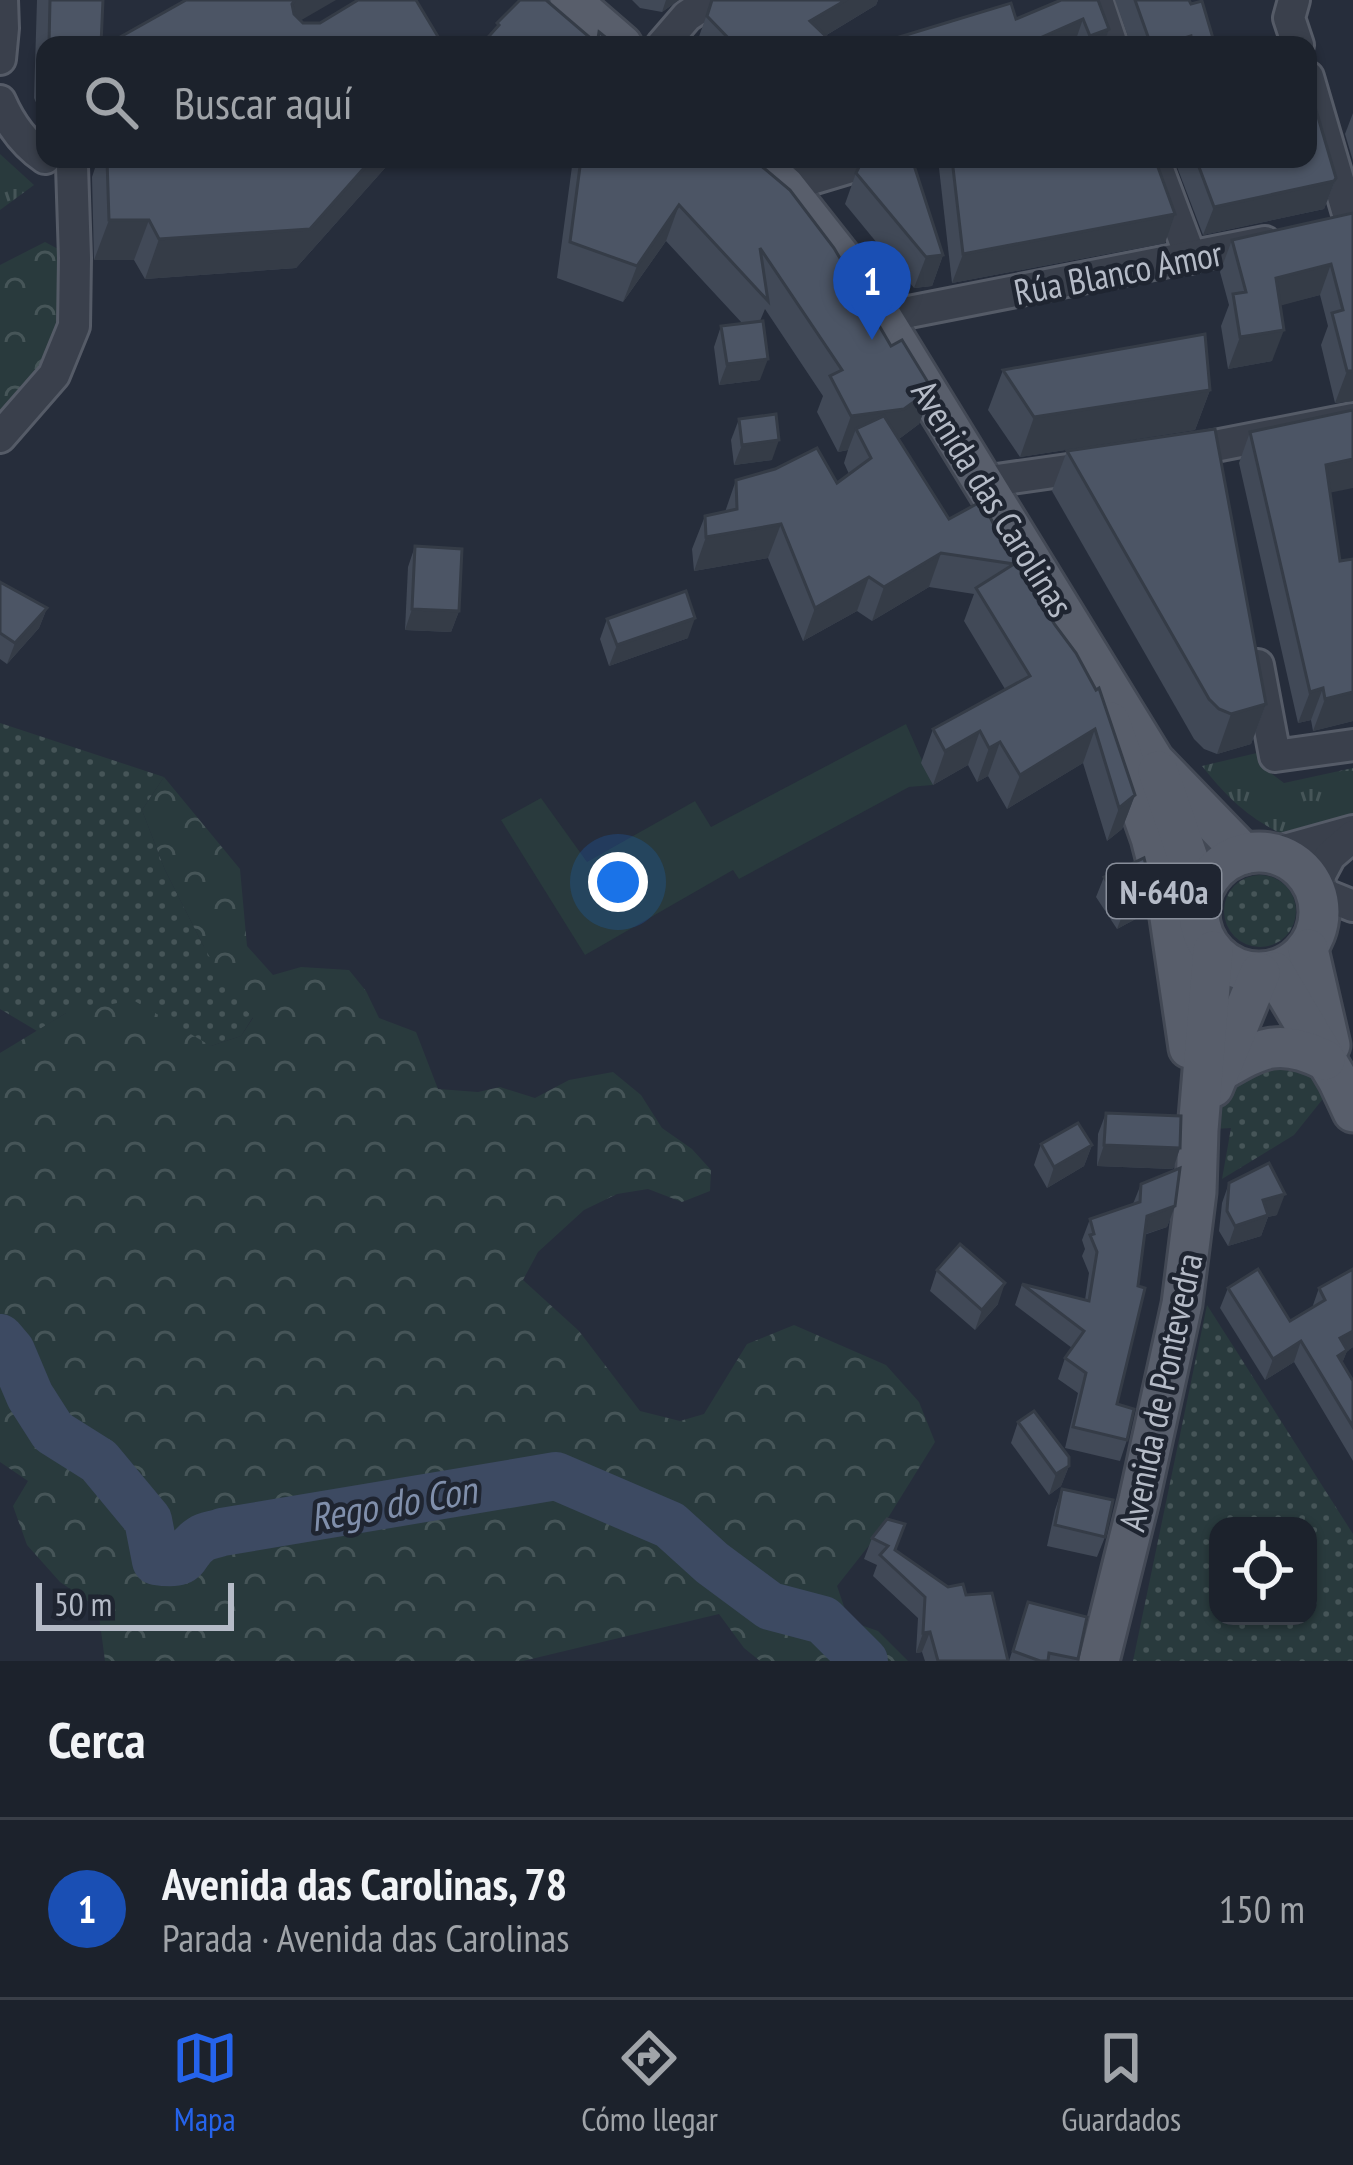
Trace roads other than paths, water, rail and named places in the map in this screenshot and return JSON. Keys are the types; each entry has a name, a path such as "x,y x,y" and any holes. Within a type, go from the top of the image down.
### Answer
{"main road":[{"path":"569,0 611,36"},
{"name":"Avenida das Carolinas","path":"763,168 785,187 860,282 1098,670"},
{"name":"N-640a","path":"1098,670 1154,761 1201,896"},
{"name":"N-640a","path":"1098,670 1168,904 1199,1120"},
{"name":"N-640a","path":"1154,761 1259,854"},
{"name":"N-640a","path":"1199,1120 1267,972 1242,970 1213,951 1199,915 1210,877 1225,862 1259,854 1290,860 1315,888"},
{"path":"1315,888 1319,921 1308,949 1293,963 1267,972 1338,1084"},
{"path":"1308,949 1338,1084"},
{"name":"N-640a","path":"1199,1120 1213,951"},
{"path":"1219,1072 1258,1049 1301,1048 1338,1084"},
{"name":"Avenida de Pontevedra","path":"1100,1661 1178,1330 1192,1238 1199,1120"}],"street":[{"path":"0,59 2,0"},
{"path":"670,36 687,16 711,0"},
{"path":"1096,0 1109,36"},
{"path":"1294,0 1289,18 1295,36"},
{"path":"0,100 21,138 36,146"},
{"path":"1317,114 1344,225"},
{"path":"0,437 54,375 74,326 75,258 65,168"},
{"path":"785,187 848,168"},
{"path":"1157,168 1191,258"},
{"name":"Rúa Blanco Amor","path":"883,320 1282,238"},
{"path":"983,482 1138,459 1219,458 1353,419"},
{"path":"1251,630 1275,756 1353,745"},
{"path":"1259,854 1353,834"},
{"path":"1353,834 1330,856 1315,888 1353,906"}],"waterway":[{"name":"Rego do Con","path":"0,1338 53,1432 99,1461 148,1520 156,1561 181,1560 201,1539 222,1532 556,1476 670,1525 770,1606 823,1620 864,1661"}],"place":[{"name":"Avenida das Carolinas, 78","path":"872,340"}]}
